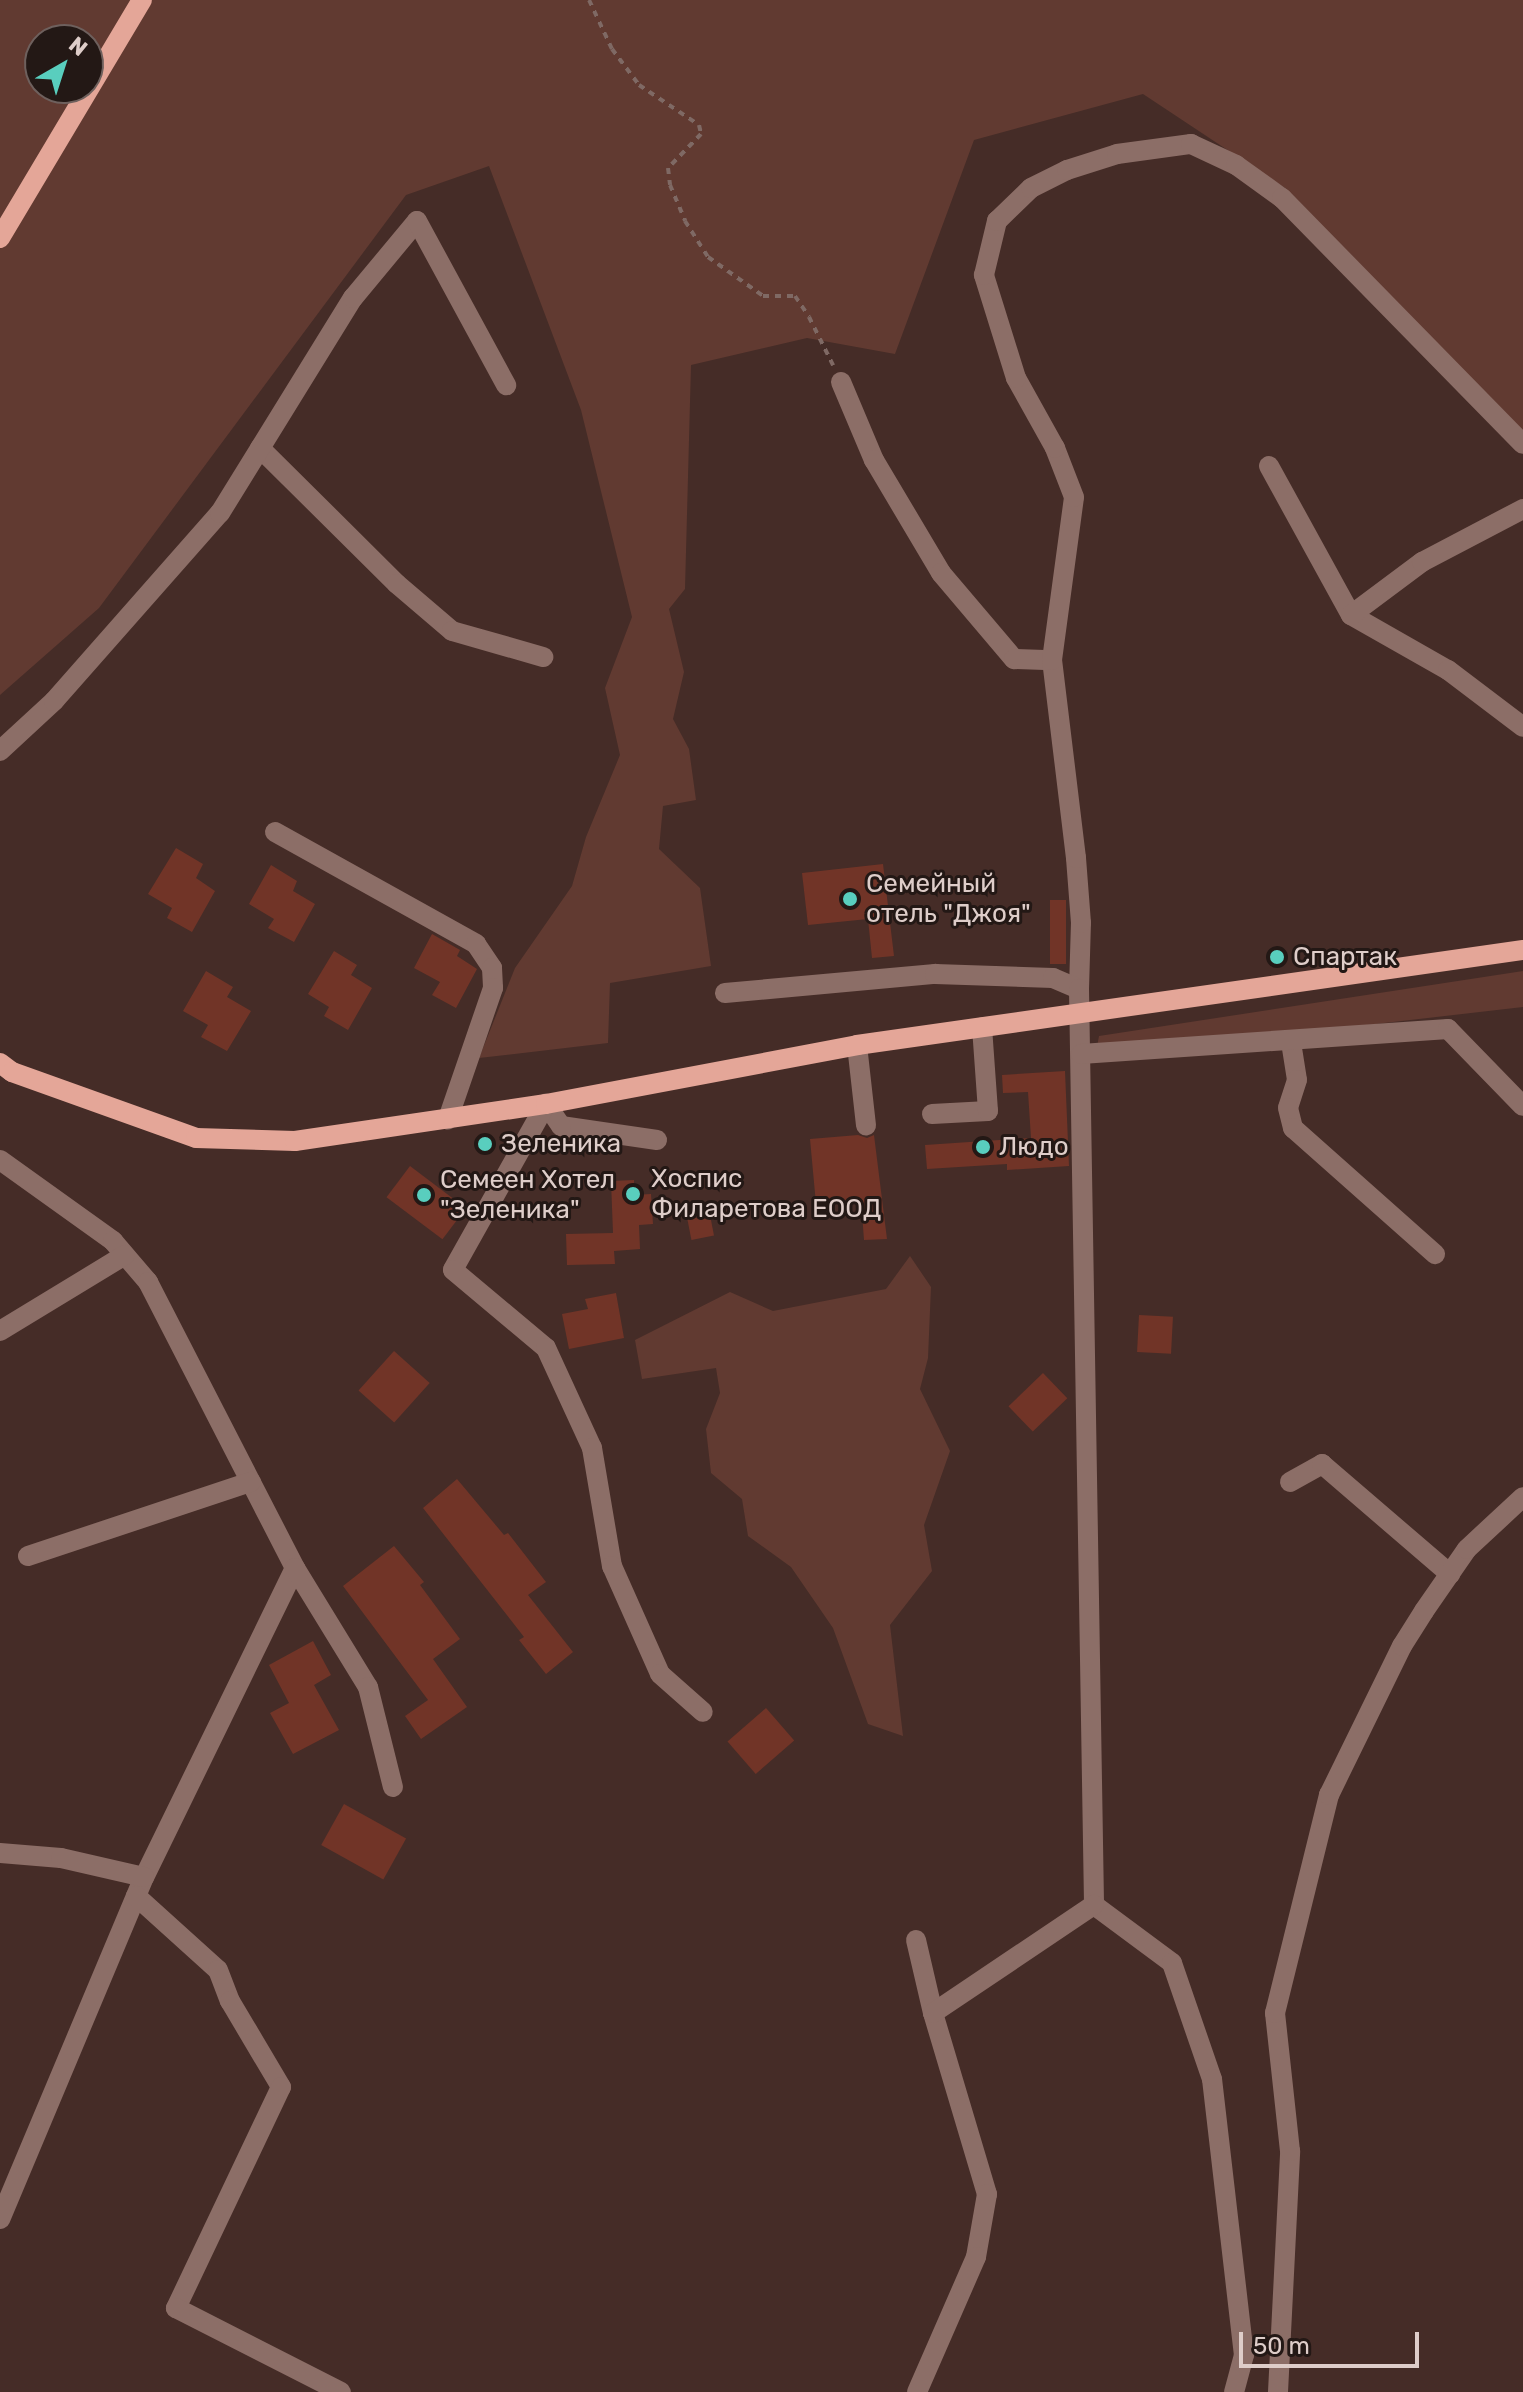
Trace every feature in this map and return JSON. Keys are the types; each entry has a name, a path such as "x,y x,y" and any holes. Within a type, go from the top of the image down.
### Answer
{"main road":[{"path":"0,238 142,0"},
{"path":"0,1063 12,1072 196,1138 295,1141 546,1104 857,1045 1523,950"}],"street":[{"path":"1094,1905 1078,1012 1081,923 1052,660 1074,497 1055,448 1016,378 984,275 997,221 1031,188 1067,170 1117,154 1191,144 1236,165 1282,198 1523,444"},
{"path":"0,751 54,701 220,513 353,298 417,221 506,385"},
{"path":"841,382 874,460 941,573 1014,659 1052,660"},
{"path":"260,448 397,584 452,631 543,657"},
{"path":"1269,466 1351,615 1448,670 1523,727"},
{"path":"1351,615 1422,562 1523,509"},
{"path":"275,832 476,944 492,968 493,988 448,1119"},
{"path":"725,993 935,974 1053,978 1079,989"},
{"path":"932,1114 988,1111 982,1027"},
{"path":"1081,1054 1448,1029 1523,1106"},
{"path":"1291,1042 1297,1080 1288,1108 1293,1128 1435,1254"},
{"path":"857,1045 866,1125"},
{"path":"657,1140 561,1126 546,1104 453,1270 546,1348 592,1448 612,1566 660,1674 703,1712"},
{"path":"0,1160 113,1241 148,1282 295,1568 368,1687 393,1787"},
{"path":"0,1331 125,1255"},
{"path":"1290,1482 1322,1464 1450,1574"},
{"path":"28,1556 251,1482"},
{"path":"1278,2392 1290,2151 1275,2013 1329,1795 1402,1646 1467,1549 1523,1497"},
{"path":"0,2219 140,1886 295,1568"},
{"path":"0,1853 61,1858 140,1886 218,1970 230,2001 281,2087 176,2308 341,2392"},
{"path":"933,2013 1094,1905"},
{"path":"1094,1905 1172,1963 1212,2079 1244,2355 1234,2392"},
{"path":"916,1940 933,2013 987,2194 976,2257 917,2392"}],"path":[{"path":"589,0 612,49 639,85 699,125 701,134 668,168 670,185 685,221 708,257 763,296 795,296 809,317 841,382"}],"shaded area":[{"path":"0,0 1523,0 1523,437 1285,188 1143,94 974,140 895,354 807,338 691,365 685,589 669,609 684,672 673,719 689,749 696,800 663,806 659,849 700,888 711,966 610,983 608,1043 479,1058 515,968 572,886 586,837 620,755 605,688 632,617 581,410 489,166 406,195 99,608 0,695"},
{"path":"1523,971 1523,1007 1289,1034 1097,1047 1099,1036"},
{"path":"910,1256 931,1287 928,1358 920,1389 950,1451 924,1525 932,1571 890,1625 903,1736 868,1724 833,1628 791,1567 748,1536 742,1499 711,1473 706,1429 720,1393 716,1368 642,1379 635,1340 730,1292 773,1311 886,1289"}],"building":[{"path":"176,848 203,864 196,878 215,891 192,932 167,918 172,908 148,894"},
{"path":"883,864 894,956 872,958 868,919 808,925 802,873"},
{"path":"271,865 297,881 293,891 315,904 294,942 268,928 274,919 249,904"},
{"path":"1050,900 1066,900 1066,964 1050,964"},
{"path":"432,934 460,950 457,956 477,969 456,1008 432,995 440,982 414,968"},
{"path":"334,951 357,965 351,975 372,988 348,1030 324,1016 329,1007 308,994"},
{"path":"206,971 233,987 227,997 251,1011 227,1051 201,1037 208,1025 183,1011"},
{"path":"1065,1071 1069,1166 1007,1170 1007,1164 927,1169 925,1145 1031,1138 1028,1092 1003,1093 1002,1075"},
{"path":"858,1135 867,1138 874,1135 887,1239 864,1240 861,1200 816,1204 810,1139"},
{"path":"410,1166 466,1208 442,1239 387,1197"},
{"path":"634,1180 634,1195 651,1194 653,1224 639,1225 640,1249 614,1251 615,1264 567,1265 566,1234 613,1233 611,1181"},
{"path":"710,1215 714,1236 691,1240 687,1219"},
{"path":"616,1293 624,1338 569,1349 562,1314 588,1309 585,1299"},
{"path":"1139,1315 1173,1317 1171,1354 1137,1352"},
{"path":"394,1351 430,1383 394,1423 359,1390"},
{"path":"1043,1373 1067,1398 1033,1432 1008,1406"},
{"path":"457,1479 504,1535 508,1533 546,1582 528,1595 573,1652 546,1674 519,1640 524,1637 423,1508"},
{"path":"394,1546 424,1582 420,1585 460,1639 433,1659 467,1707 421,1739 405,1716 428,1700 343,1586"},
{"path":"313,1641 331,1675 314,1685 339,1730 293,1754 270,1713 289,1703 269,1665"},
{"path":"766,1708 794,1740 756,1774 728,1741"},
{"path":"344,1804 406,1838 383,1880 321,1845"}],"place":[{"name":"Семейный отель \"Джоя\"","path":"850,899"},
{"name":"Спартак","path":"1277,957"},
{"name":"Зеленика","path":"485,1144"},
{"name":"Людо","path":"983,1147"},
{"name":"Хоспис Филаретова ЕООД","path":"633,1194"},
{"name":"Семеен Хотел \"Зеленика\"","path":"424,1195"}]}
